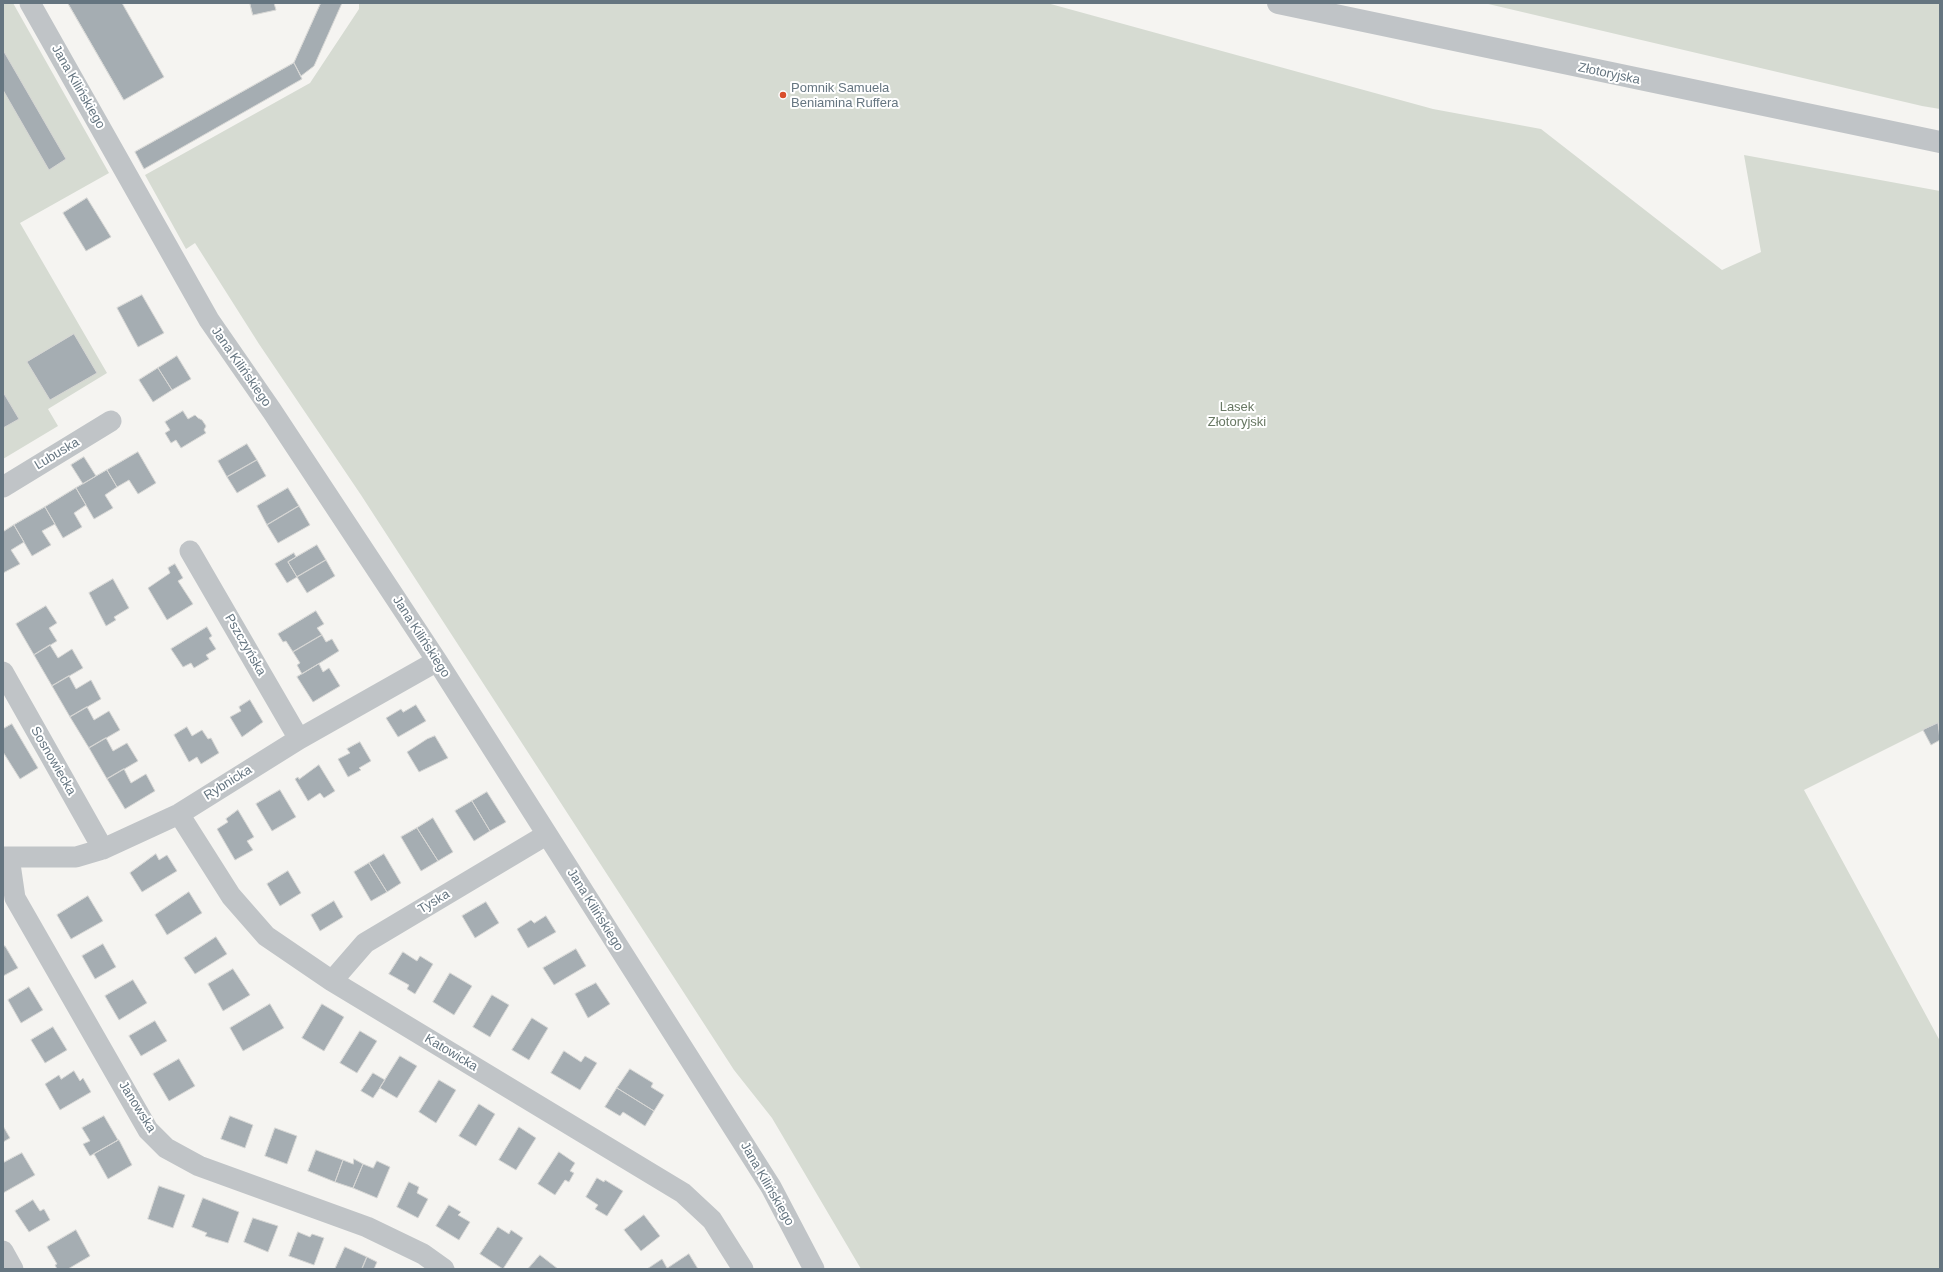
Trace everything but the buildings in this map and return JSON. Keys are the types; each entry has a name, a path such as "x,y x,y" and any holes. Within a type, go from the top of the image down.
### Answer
{"street":[{"name":"Jana Kilińskiego","path":"30,3 209,320 272,412 437,661 546,835 771,1187 814,1269"},
{"name":"Złotoryjska","path":"1278,3 1940,142"},
{"name":"Lubuska","path":"3,487 111,421"},
{"name":"Pszczyńska","path":"190,551 299,739"},
{"name":"Rybnicka","path":"6,857 76,857 103,849 179,814 299,739 437,661"},
{"name":"Sosnowiecka","path":"6,684 103,849"},
{"name":"Katowicka","path":"179,814 231,896 266,936 332,981 683,1193 712,1220 742,1269"},
{"name":"Tyska","path":"332,981 365,943 546,835"},
{"name":"Janowska","path":"6,857 15,898 148,1130 166,1148 199,1166 367,1227 423,1254 444,1269"},
{"path":"3,1251 13,1269"}],"green space":[{"path":"3,3 13,3 109,173 20,223 107,373 48,409 58,426 3,459"},
{"name":"Lasek Złotoryjski","path":"359,3 1047,3 1433,109 1541,129 1722,270 1761,252 1744,155 1940,191 1940,726 1938,723 1804,790 1940,1041 1940,1269 861,1269 772,1118 734,1070 361,495 259,344 195,243 186,249 145,175 310,83 359,9"},
{"path":"1484,3 1940,3 1940,109 1922,106"}],"place":[{"name":"Pomnik Samuela Beniamina Ruffera","path":"783,95"}]}
